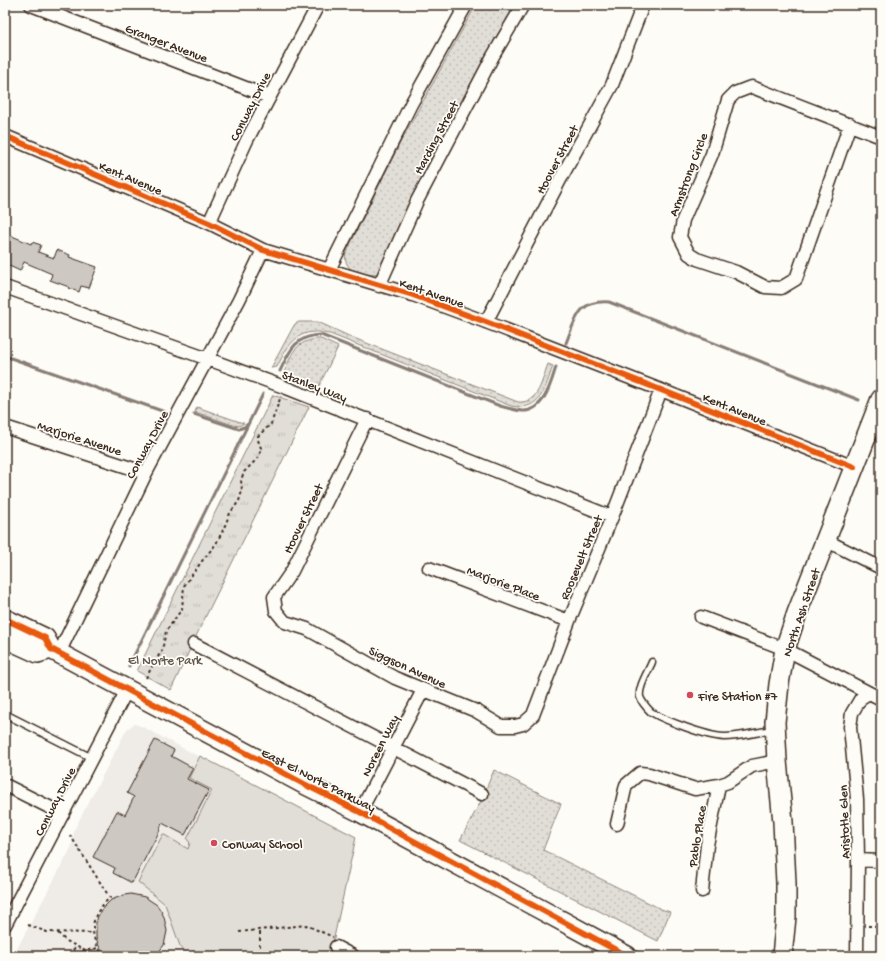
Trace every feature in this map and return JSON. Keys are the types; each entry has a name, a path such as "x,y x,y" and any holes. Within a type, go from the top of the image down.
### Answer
{"main road":[{"name":"North Ash Street","path":"782,956 785,924 786,883 776,730 779,684 785,649 825,540 881,399"},
{"name":"East El Norte Parkway","path":"5,619 45,638 55,651 304,784 360,812 626,956"},
{"path":"5,638 38,653 55,651"}],"street":[{"name":"Granger Avenue","path":"31,5 269,97"},
{"name":"Conway Drive","path":"209,222 247,140 318,5"},
{"path":"329,270 411,104 466,5"},
{"name":"Harding Street","path":"379,286 417,201 493,56 523,5"},
{"name":"Hoover Street","path":"486,322 561,178 612,85 643,5"},
{"name":"Armstrong Circle","path":"850,124 796,279 781,288 765,287 736,272 697,259 689,254 680,237 683,220 712,154 728,100 735,93 752,87 850,124 881,136"},
{"name":"Kent Avenue","path":"5,136 209,222 263,250 413,296 486,322 854,467"},
{"name":"Conway Drive","path":"55,651 146,473 239,300 263,250"},
{"name":"Stanley Way","path":"5,288 284,387 612,517"},
{"name":"Roosevelt Street","path":"515,726 523,724 533,715 569,621 612,517 660,390"},
{"name":"Hoover Street","path":"290,624 285,622 276,611 274,597 292,571 366,419"},
{"name":"Marjorie Avenue","path":"6,431 146,473"},
{"path":"825,540 881,568"},
{"name":"Marjorie Place","path":"429,568 569,621"},
{"path":"701,617 785,649 881,699"},
{"name":"Siggson Avenue","path":"290,624 307,629 395,678 476,711 501,726 515,726"},
{"path":"194,644 482,794"},
{"name":"Conway Drive","path":"7,918 127,690"},
{"name":"Noreen Way","path":"360,812 423,690"},
{"name":"Aristotle Glen","path":"857,956 857,799 850,727 852,713 861,698 869,693"},
{"path":"617,824 626,785 640,773 649,774 695,789 728,782 752,766 777,761"},
{"name":"Pablo Place","path":"702,891 707,845 719,785"},
{"path":"7,786 63,814"},
{"path":"858,860 881,861"},
{"path":"335,942 353,956"}],"lane":[{"path":"652,662 640,690 640,698 645,706 655,714 713,736 726,737 776,730"},
{"path":"5,714 92,758"}],"path":[{"path":"146,678 155,660 162,651 166,631 182,609 184,586 216,544 230,513 239,501 242,491 241,480 244,472 259,457 261,448 258,436 271,424 284,387"},
{"path":"70,835 110,898 102,905 96,915 93,933 102,955"},
{"path":"28,925 47,932 93,933"},
{"path":"239,932 306,925 335,942"},
{"path":"876,927 881,926"},
{"path":"260,930 260,947"},
{"path":"58,932 65,940 84,951 98,948"},
{"path":"73,956 72,952 76,946"}],"shaded area":[{"name":"Conway School","path":"134,724 141,726 200,756 356,837 330,956 13,956 71,848 74,830 127,729"}],"green space":[{"path":"476,5 520,5 379,272 374,275 362,275 356,273 347,265 345,259 346,253 401,141"},
{"path":"299,322 318,322 351,337 518,402 525,402 535,395 539,389 548,364 553,366 544,390 540,396 535,402 521,407 511,406 330,334 319,332 301,335 287,349 277,367 271,368 295,324"},
{"path":"321,339 338,347 318,388 283,375 294,351 302,343"},
{"name":"El Norte Park","path":"273,395 309,407 171,690 137,671"},
{"path":"197,407 244,423 239,426 233,425 195,412"},
{"path":"200,756 356,837 330,956 194,956 185,952 180,946 165,904 138,882 163,834 188,849 190,843 187,839 212,790 189,778"},
{"path":"494,770 561,804 543,850 661,909 670,912 658,941 460,840 480,803"}],"building":[{"path":"5,233 31,244 32,242 41,245 38,252 54,258 57,250 70,255 69,257 97,267 89,288 81,286 79,292 68,288 69,287 50,280 52,274 24,262 20,271 5,264"},
{"path":"155,740 174,750 171,756 193,768 187,779 209,790 185,835 162,823 159,832 132,883 113,873 115,868 93,857 117,811 125,815 134,797 127,793"},
{"path":"131,894 145,897 157,905 161,911 167,931 164,945 156,956 104,956 96,937 96,923 98,916 101,910 111,900"}],"waterway":[{"path":"566,343 576,319 584,308 599,302 609,302 859,400"},
{"path":"280,371 287,357 299,341 312,336 321,335 500,406 522,411 530,410 541,402 549,388 556,367"},
{"path":"5,356 165,412"},
{"path":"129,666 263,394"},
{"path":"194,414 239,429 248,424"}],"cycle path":[{"path":"5,136 209,223 263,250 413,295 661,390 854,467"},
{"path":"5,619 45,638 51,649 304,784 360,812 627,956"}],"place":[{"name":"Fire Station #7","path":"690,695"},
{"name":"Conway School","path":"214,843"}]}
